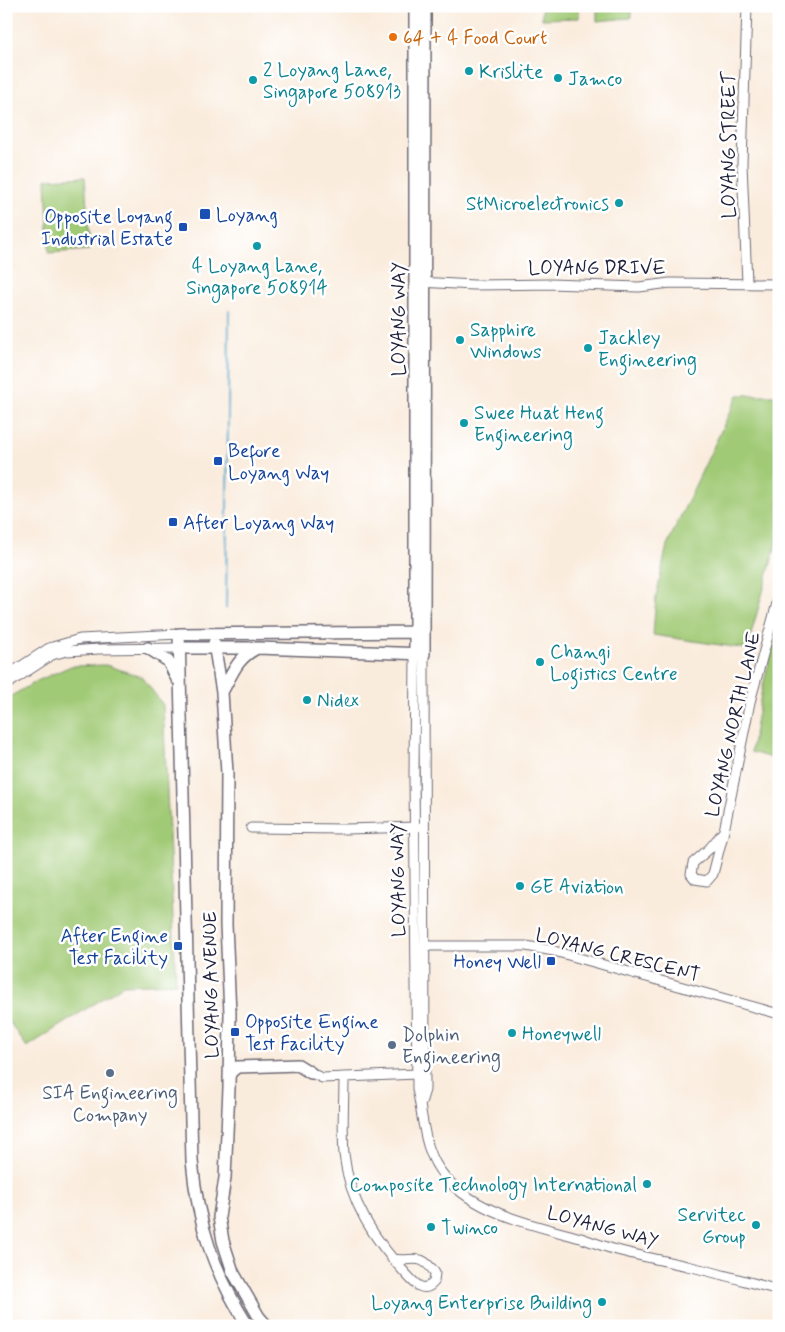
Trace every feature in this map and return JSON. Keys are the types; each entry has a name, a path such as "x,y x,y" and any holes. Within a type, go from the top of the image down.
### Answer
{"main road":[{"name":"LOYANG WAY","path":"416,6 420,282 420,654"},
{"name":"LOYANG WAY","path":"420,282 425,6"},
{"name":"LOYANG AVENUE","path":"213,633 222,692 227,773 226,925 230,1013 225,1178 219,1218 223,1241 234,1272 267,1326"},
{"path":"179,634 420,633"},
{"name":"LOYANG AVENUE","path":"179,634 194,1187 202,1230 209,1250 228,1293 248,1326"},
{"path":"148,648 168,661 179,685"},
{"path":"179,648 258,648 420,654"},
{"path":"222,692 237,663 246,654 258,648"},
{"path":"229,1077 238,1067 298,1065 311,1072"}],"street":[{"name":"LOYANG STREET","path":"747,6 742,171 747,283"},
{"name":"LOYANG DRIVE","path":"420,282 639,287 670,283 779,284"},
{"name":"LOYANG NORTH LANE","path":"724,831 709,849 693,863 691,874 695,879 707,881 713,874 724,831 750,702 779,596"},
{"path":"6,676 49,648 80,639 179,634"},
{"path":"6,685 52,655 67,651 179,648"},
{"name":"LOYANG WAY","path":"420,654 424,821 417,1089 422,1124 428,1148 436,1165 445,1178 468,1198 496,1211 614,1249 779,1290"},
{"name":"LOYANG WAY","path":"420,654 414,827 425,1085 420,1105"},
{"path":"251,828 346,829 414,827 424,821"},
{"name":"LOYANG CRESCENT","path":"420,946 526,946 554,951 779,1014"},
{"path":"417,1074 424,1065"},
{"path":"311,1072 322,1078 417,1074 421,1076 425,1085"},
{"path":"344,1077 344,1153 354,1193 365,1221 380,1245 392,1259 420,1287 427,1288 434,1282 435,1273 423,1260 392,1259"}],"green space":[{"path":"542,6 579,6 579,18 542,19"},
{"path":"597,6 632,6 631,18 597,21"},
{"path":"85,177 90,250 49,253 46,179"},
{"path":"738,395 779,395 779,534 747,649 653,635 656,597 667,545"},
{"path":"779,625 779,760 751,752 762,689"},
{"path":"106,665 142,677 163,705 176,983 123,985 27,1047 6,1017 6,699 37,681 71,666"}],"waterway":[{"path":"226,608 229,311"}],"place":[{"name":"64 + 4 Food Court","path":"393,37"},
{"name":"Krislite","path":"469,71"},
{"name":"Jamco","path":"558,78"},
{"name":"2 Loyang Lane, Singapore 508913","path":"253,80"},
{"name":"StMicroelectronics","path":"619,203"},
{"name":"Loyang","path":"205,214"},
{"name":"Opposite Loyang Industrial Estate","path":"183,227"},
{"name":"4 Loyang Lane, Singapore 508914","path":"257,246"},
{"name":"Sapphire Windows","path":"460,340"},
{"name":"Jackley Engineering","path":"588,348"},
{"name":"Swee Huat Heng Engineering","path":"464,423"},
{"name":"Before Loyang Way","path":"218,461"},
{"name":"After Loyang Way","path":"173,522"},
{"name":"Changi Logistics Centre","path":"540,662"},
{"name":"Nidex","path":"307,700"},
{"name":"GE Aviation","path":"520,886"},
{"name":"After Engine Test Facility","path":"178,946"},
{"name":"Honey Well","path":"551,961"},
{"name":"Opposite Engine Test Facility","path":"235,1032"},
{"name":"Honeywell","path":"512,1033"},
{"name":"Dolphin Engineering","path":"392,1045"},
{"name":"SIA Engineering Company","path":"110,1073"},
{"name":"Composite Technology International","path":"647,1184"},
{"name":"Servitec Group","path":"756,1225"},
{"name":"Twinco","path":"431,1227"},
{"name":"Loyang Enterprise Building","path":"602,1302"}]}
